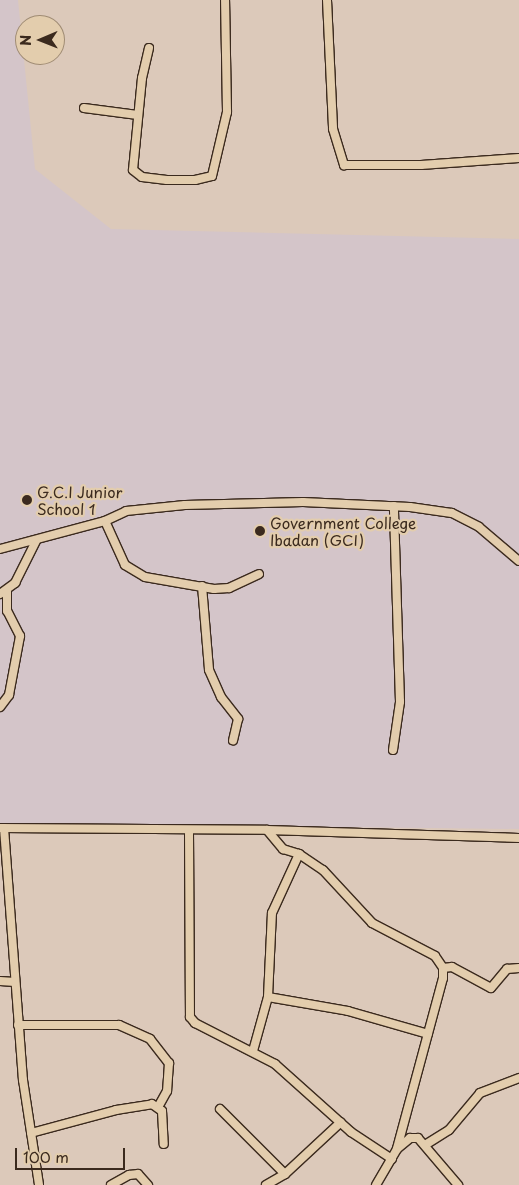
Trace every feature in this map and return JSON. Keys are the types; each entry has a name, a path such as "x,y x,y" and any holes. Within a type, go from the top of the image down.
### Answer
{"street":[{"path":"149,48 142,78 132,165 136,174 167,180 195,180 212,176 227,112 226,0"},
{"path":"327,0 333,129 344,165 421,165 519,158"},
{"path":"84,108 138,116"},
{"path":"0,549 36,541 105,520 126,511 185,505 303,502 394,506 452,513 480,527 519,560"},
{"path":"393,750 400,702 394,506"},
{"path":"105,520 125,565 146,577 202,586 229,588 259,574"},
{"path":"0,707 9,695 20,636 7,611 4,592 15,583 36,541"},
{"path":"202,586 209,670 221,697 238,719 233,740"},
{"path":"39,1185 18,1025 2,828 189,831 267,830 519,838"},
{"path":"267,830 282,849 299,854 335,882 372,923 435,956 443,968 443,978 397,1149 376,1185"},
{"path":"189,831 190,1018 194,1023 253,1050 285,1071 340,1122 392,1159"},
{"path":"253,1050 268,997 272,914 299,854"},
{"path":"443,968 452,968 491,988 507,969 519,968"},
{"path":"0,981 15,982"},
{"path":"268,997 348,1011 428,1034"},
{"path":"18,1025 119,1025 150,1038 169,1064 167,1091 158,1107"},
{"path":"425,1145 449,1130 480,1093 519,1078"},
{"path":"31,1133 135,1105 158,1107 162,1112 164,1144"},
{"path":"220,1109 285,1174"},
{"path":"266,1185 285,1174 340,1122"},
{"path":"397,1149 410,1138 418,1138 458,1185"},
{"path":"111,1185 129,1175 138,1174 148,1185"}],"shaded area":[{"name":"Government College Ibadan (GCI)","path":"0,0 18,0 20,15 15,15 15,65 25,65 35,169 111,229 519,239 519,829 0,823"}],"place":[{"name":"G.C.I Junior School 1","path":"27,500"},
{"name":"Government College Ibadan (GCI)","path":"260,531"}]}
